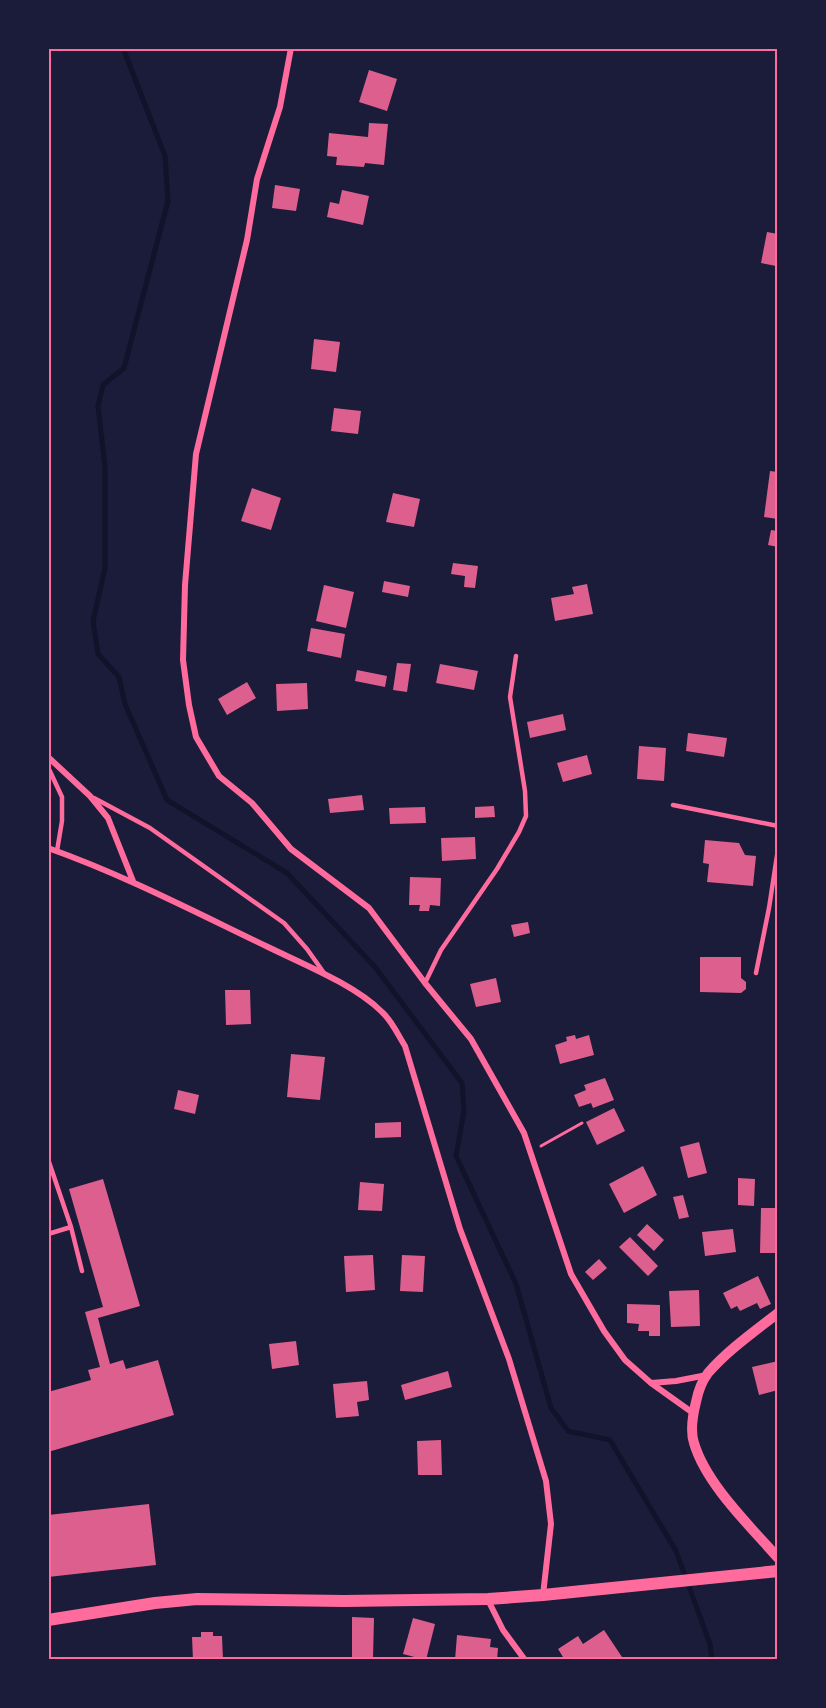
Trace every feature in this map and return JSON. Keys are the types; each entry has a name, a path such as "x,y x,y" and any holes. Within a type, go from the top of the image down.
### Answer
{"main road":[{"path":"48,1620 196,1599 344,1601 488,1599 778,1571"}],"street":[{"path":"291,48 280,108 257,179 247,240 196,454 185,585 183,660 195,737 219,776 252,803 291,849 369,908 425,983 471,1039 524,1133 571,1274 604,1331 625,1360 651,1383 693,1413"},
{"path":"48,757 90,796 108,818 133,882"},
{"path":"48,848 133,882 325,975 360,995 383,1012 405,1046 460,1229 509,1359 546,1481 551,1524 543,1595"},
{"path":"778,1313 726,1355 706,1375 698,1392 693,1413 693,1441 703,1464 732,1505 778,1557"},
{"path":"651,1383 706,1375"},
{"path":"488,1599 503,1630 525,1660"}],"lane":[{"path":"425,983 441,950 497,869 526,816 525,791 510,697 516,656"},
{"path":"48,767 62,797 62,821 57,851"},
{"path":"90,796 150,828 284,923 307,949 325,975"},
{"path":"673,805 778,826"},
{"path":"756,974 778,849"},
{"path":"48,1160 71,1227 82,1271"},
{"path":"48,1234 71,1227"}],"path":[{"path":"530,1152 582,1123"}],"building":[{"path":"369,70 397,79 387,111 359,102"},
{"path":"369,123 388,124 384,165 365,163 364,167 336,165 337,157 327,156 329,133 368,137"},
{"path":"275,185 300,189 296,211 272,208"},
{"path":"342,190 369,196 363,225 327,217 330,202 339,204"},
{"path":"767,232 778,234 776,266 761,263"},
{"path":"314,339 340,342 336,372 311,369"},
{"path":"334,408 361,411 358,434 331,431"},
{"path":"770,471 778,472 778,519 764,517"},
{"path":"252,488 281,498 271,530 241,521"},
{"path":"393,493 420,499 414,527 386,522"},
{"path":"771,530 778,531 778,547 768,545"},
{"path":"453,563 478,566 475,588 464,587 465,576 451,574"},
{"path":"384,581 410,586 408,597 382,592"},
{"path":"587,584 593,614 555,621 551,598 574,594 572,587"},
{"path":"324,585 354,592 346,628 316,621"},
{"path":"311,628 345,634 341,658 307,651"},
{"path":"397,663 411,664 407,692 393,690"},
{"path":"440,664 478,671 474,690 436,683"},
{"path":"357,670 387,676 385,687 355,681"},
{"path":"247,682 256,698 227,715 218,699"},
{"path":"307,683 308,709 277,711 276,684"},
{"path":"563,714 566,730 530,738 527,722"},
{"path":"688,733 727,738 724,757 686,751"},
{"path":"639,746 666,748 664,781 637,779"},
{"path":"587,755 592,774 563,782 557,763"},
{"path":"362,795 364,810 330,813 328,799"},
{"path":"494,806 495,817 475,818 475,807"},
{"path":"425,807 426,823 390,824 389,808"},
{"path":"475,837 476,859 442,861 441,838"},
{"path":"705,840 739,843 745,855 756,856 753,886 707,882 709,864 703,863"},
{"path":"410,877 441,878 440,906 430,905 429,911 419,911 420,905 409,905"},
{"path":"528,922 530,933 514,937 511,925"},
{"path":"700,957 741,957 741,978 746,982 746,989 741,993 700,992"},
{"path":"496,978 501,1002 476,1007 470,984"},
{"path":"225,990 250,990 251,1024 226,1025"},
{"path":"575,1035 576,1039 589,1035 594,1055 560,1064 555,1045 567,1041 566,1037"},
{"path":"291,1054 325,1057 320,1100 287,1097"},
{"path":"605,1078 614,1100 593,1108 591,1103 579,1107 574,1095 586,1090 584,1085"},
{"path":"178,1090 199,1095 195,1114 174,1109"},
{"path":"614,1108 625,1131 597,1145 586,1122"},
{"path":"401,1122 401,1137 375,1138 375,1123"},
{"path":"699,1142 707,1173 688,1178 680,1147"},
{"path":"643,1166 657,1195 624,1213 609,1184"},
{"path":"738,1178 755,1179 754,1206 738,1205"},
{"path":"103,1179 140,1306 98,1318 110,1364 123,1360 126,1369 158,1360 174,1415 48,1452 48,1392 91,1380 88,1370 100,1367 85,1312 103,1307 69,1189"},
{"path":"360,1182 384,1184 382,1211 358,1210"},
{"path":"683,1195 689,1217 679,1219 673,1197"},
{"path":"761,1208 778,1208 778,1253 760,1253"},
{"path":"647,1224 664,1240 654,1251 637,1235"},
{"path":"733,1229 736,1252 705,1256 702,1232"},
{"path":"630,1237 658,1266 648,1276 619,1247"},
{"path":"373,1255 375,1290 346,1292 344,1256"},
{"path":"402,1255 425,1256 423,1292 400,1291"},
{"path":"599,1259 607,1268 593,1280 585,1272"},
{"path":"758,1276 771,1304 760,1309 757,1303 740,1311 737,1306 731,1309 723,1293"},
{"path":"699,1290 700,1326 671,1327 669,1291"},
{"path":"627,1304 660,1305 660,1336 649,1336 649,1331 638,1331 639,1324 627,1323"},
{"path":"296,1341 299,1365 272,1369 269,1344"},
{"path":"778,1361 778,1390 759,1395 752,1367"},
{"path":"448,1371 452,1387 405,1400 401,1385"},
{"path":"367,1381 369,1400 357,1402 359,1416 336,1418 333,1384"},
{"path":"441,1440 442,1475 418,1475 417,1441"},
{"path":"149,1504 156,1565 48,1577 48,1515"},
{"path":"352,1617 374,1618 373,1659 352,1659"},
{"path":"413,1618 435,1624 426,1660 403,1654"},
{"path":"604,1630 624,1660 558,1660 563,1657 558,1649 578,1636 583,1644"},
{"path":"201,1632 213,1632 213,1636 222,1636 223,1660 193,1660 192,1637 201,1637"},
{"path":"457,1635 491,1639 490,1647 498,1648 497,1660 455,1660"}],"waterway":[{"path":"123,48 165,156 168,201 124,368 103,385 98,406 105,467 105,568 93,621 98,654 119,677 125,704 167,800 287,873 375,967 462,1083 464,1111 456,1156 516,1284 551,1408 568,1431 610,1440 676,1551 710,1644 712,1660"}]}
